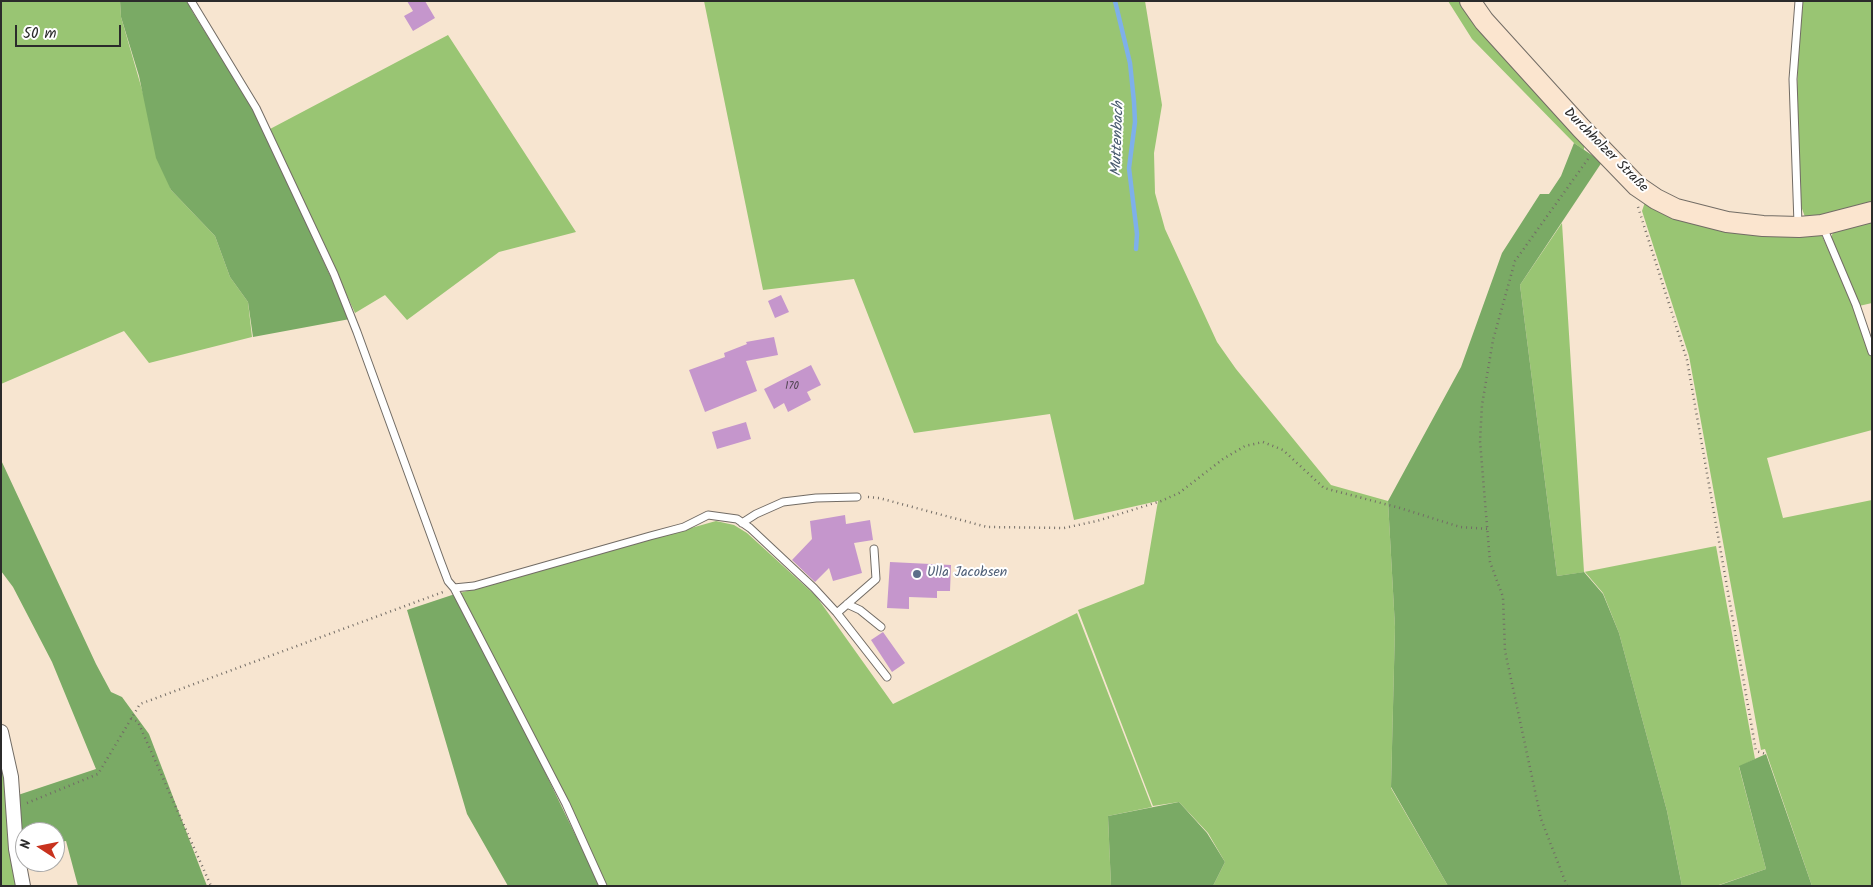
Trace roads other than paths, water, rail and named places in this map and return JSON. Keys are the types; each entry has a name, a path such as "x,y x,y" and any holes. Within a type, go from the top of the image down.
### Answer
{"main road":[{"name":"Durchholzer Straße","path":"1470,1 1484,21 1637,186 1676,209 1727,222 1799,227 1822,225 1872,212"}],"street":[{"path":"1,732 11,777 16,849 23,886"}],"lane":[{"path":"191,1 256,108 334,274 358,332 448,581 454,588 566,804 603,886"},
{"path":"1799,227 1793,79 1800,1"},
{"path":"1822,225 1856,306 1872,352"},
{"path":"742,523 756,514 783,502 816,498 856,497"},
{"path":"454,588 474,586 684,527 708,515 737,519 814,588 837,613 888,677"},
{"path":"837,613 876,579 874,549"},
{"path":"847,604 860,610 881,626"}],"waterway":[{"name":"Muttenbach","path":"1115,1 1130,63 1134,102 1135,122 1129,168 1137,234 1136,249"}],"place":[{"name":"Ulla Jacobsen","path":"917,574"}]}
